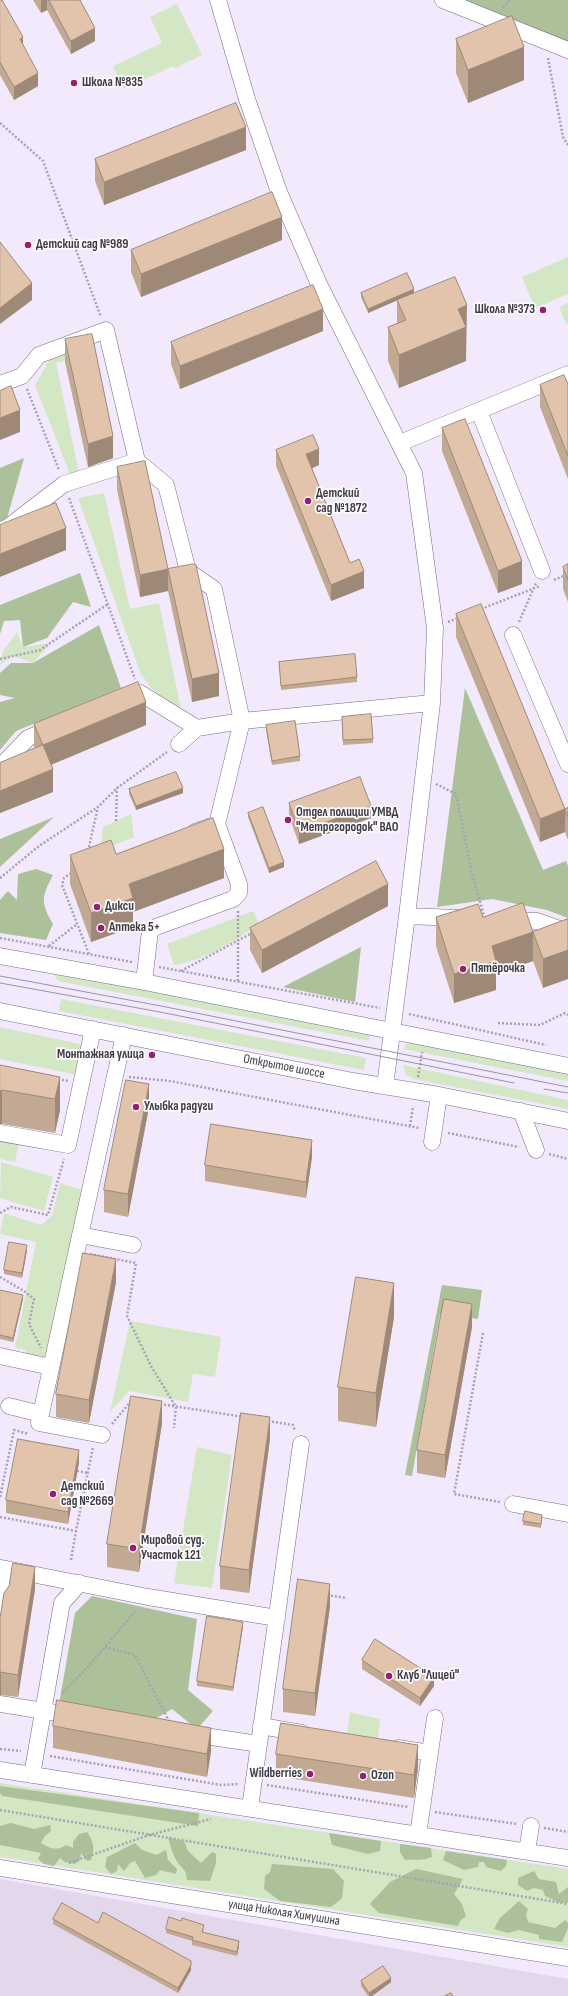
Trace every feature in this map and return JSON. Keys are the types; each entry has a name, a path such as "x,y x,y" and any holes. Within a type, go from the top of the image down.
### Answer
{"street":[{"path":"218,0 247,99 279,192 318,282 414,473 435,628 432,703 385,1086"},
{"path":"444,0 568,50"},
{"path":"0,384 22,376 39,355 106,330 137,461 166,485 188,571 214,588 242,721 217,824 239,884 238,893 233,899 156,927 150,931 144,982"},
{"path":"400,443 568,374"},
{"path":"479,410 542,571"},
{"path":"0,531 8,528 64,484 137,461"},
{"path":"513,635 568,764"},
{"path":"112,704 140,693 197,728"},
{"path":"179,744 197,728 242,721 432,703"},
{"path":"0,767 28,738 70,721"},
{"path":"180,838 217,824"},
{"path":"407,916 537,921 568,932"},
{"path":"0,956 392,1030 568,1066"},
{"name":"Открытое шоссе","path":"0,1011 385,1086 439,1094 568,1121"},
{"path":"0,1133 68,1145 93,1029"},
{"path":"102,1435 39,1423 50,1366 116,1078 124,1035"},
{"path":"433,1136 439,1094"},
{"path":"521,1112 536,1150"},
{"path":"80,1235 133,1245"},
{"path":"0,1356 50,1366"},
{"path":"9,1406 41,1414"},
{"path":"250,1808 301,1444"},
{"path":"513,1504 568,1514"},
{"path":"0,1607 3,1568 148,1596 277,1618"},
{"path":"32,1775 62,1603 80,1583"},
{"path":"0,1704 89,1718"},
{"path":"418,1835 436,1718"},
{"path":"261,1726 319,1736"},
{"path":"174,1731 259,1744"},
{"path":"386,1746 430,1753"},
{"path":"0,1770 568,1858"},
{"path":"527,1852 531,1826"},
{"name":"улица Николая Химушина","path":"0,1868 568,1958"}],"path":[{"path":"545,42 563,137 568,145"},
{"path":"0,123 43,161 106,330"},
{"path":"22,376 64,484 140,693"},
{"path":"513,635 542,571"},
{"path":"477,611 568,574"},
{"path":"0,659 40,650 108,604"},
{"path":"435,628 463,616"},
{"path":"0,878 39,846 98,807 117,788 179,744"},
{"path":"423,778 456,794 472,874 478,919"},
{"path":"116,821 117,788"},
{"path":"86,856 98,807"},
{"path":"74,870 64,878 62,885 89,954"},
{"path":"238,893 238,981"},
{"path":"48,946 77,924"},
{"path":"180,972 255,931"},
{"path":"0,938 394,1011 552,1046"},
{"path":"498,1023 540,1025 565,1013 568,1015"},
{"path":"410,1126 428,1018"},
{"path":"52,1078 81,1084"},
{"path":"116,1078 170,1080 410,1126 433,1136 536,1150 568,1159"},
{"path":"0,1213 11,1208 48,1215 68,1145"},
{"path":"77,1251 136,1263 127,1316 151,1366 176,1407 174,1428"},
{"path":"0,1278 24,1291 34,1300 29,1324 50,1366"},
{"path":"484,1333 454,1494 513,1504"},
{"path":"102,1435 132,1400 140,1401"},
{"path":"154,1403 250,1418"},
{"path":"261,1420 293,1425 301,1444"},
{"path":"0,1497 14,1430 36,1436"},
{"path":"71,1560 93,1447 86,1446"},
{"path":"6,1469 10,1470"},
{"path":"77,1471 88,1473"},
{"path":"0,1517 76,1531"},
{"path":"325,1595 347,1598"},
{"path":"60,1695 87,1668 148,1596"},
{"path":"105,1647 134,1654 174,1731"},
{"path":"0,1810 568,1904"},
{"path":"68,1864 149,1835 214,1818"},
{"path":"531,1826 568,1832"}],"shaded area":[{"path":"0,1879 568,1979 568,1996 0,1996"}],"green space":[{"path":"465,0 568,0 568,41 525,28"},
{"path":"177,4 202,55 175,68 173,66 124,89 113,66 162,43 150,17"},
{"path":"568,257 568,294 535,308 522,277"},
{"path":"568,303 568,323 566,324 559,307"},
{"path":"96,345 88,354 56,363 80,478 73,482 35,385 51,357"},
{"path":"24,458 6,522 0,524 0,468"},
{"path":"104,493 130,609 159,603 182,714 151,688 140,672 78,498"},
{"path":"80,573 91,607 73,602 47,638 23,647 20,620 4,621 0,634 0,605"},
{"path":"99,625 121,688 16,731 0,750 0,702 15,698 0,695 0,673 11,663 33,663"},
{"path":"17,632 23,647 51,643 33,663 13,656 0,665 3,651"},
{"path":"465,688 543,870 566,861 568,866 568,918 547,910 492,899 437,907"},
{"path":"131,814 134,837 100,851 103,827"},
{"path":"54,817 0,867 0,839"},
{"path":"36,869 53,875 44,899 46,910 53,924 46,940 0,933 0,900 8,891 17,900 18,874"},
{"path":"253,911 259,923 240,937 208,955 174,965 167,944"},
{"path":"361,947 355,1002 283,987"},
{"path":"52,971 370,1034 369,1041 58,981"},
{"path":"61,999 366,1058 364,1070 59,1011"},
{"path":"0,1027 84,1045 78,1075 0,1059"},
{"path":"411,1042 568,1073 568,1081 404,1049 406,1044"},
{"path":"403,1065 568,1100 568,1109 414,1079 406,1075"},
{"path":"0,1137 19,1141 15,1162 0,1159"},
{"path":"1,1162 53,1177 44,1211 0,1198"},
{"path":"60,1183 86,1191 48,1362 25,1357 26,1350 15,1348 36,1242 0,1234 4,1213 41,1225 52,1216"},
{"path":"442,1285 482,1290 478,1319 440,1314 412,1476 405,1475"},
{"path":"130,1321 221,1337 215,1377 193,1374 188,1402 129,1391 110,1412"},
{"path":"197,1447 232,1455 212,1588 174,1583"},
{"path":"92,1596 197,1619 188,1690 213,1711 197,1729 172,1709 155,1719 59,1704 75,1613"},
{"path":"350,1712 380,1719 378,1739 347,1733"},
{"path":"0,1783 568,1869 568,1947 0,1857"},
{"path":"0,1786 199,1813 198,1826 2,1796 0,1793"},
{"path":"11,1823 34,1829 50,1825 51,1831 45,1836 41,1843 47,1847 57,1849 66,1845 73,1848 73,1842 79,1834 87,1832 93,1846 91,1860 87,1861 81,1853 80,1860 75,1864 65,1862 60,1858 54,1866 44,1864 38,1859 41,1853 0,1845 0,1826"},
{"path":"329,1833 381,1841 380,1851 368,1854 332,1845"},
{"path":"168,1838 184,1841 188,1851 201,1863 212,1852 216,1854 216,1863 210,1881 187,1880 185,1872 178,1863 172,1851"},
{"path":"135,1843 142,1850 157,1855 166,1850 168,1860 177,1869 176,1874 160,1870 156,1875 145,1878 135,1861 130,1863 124,1871 118,1864 117,1871 111,1874 105,1867 107,1857"},
{"path":"400,1844 431,1848 432,1857 405,1860 400,1852"},
{"path":"446,1851 507,1860 506,1866 501,1871 486,1867 484,1862 479,1862 478,1867 464,1870 443,1860"},
{"path":"272,1864 333,1869 344,1881 342,1898 331,1907 280,1901 264,1889 265,1876 270,1872"},
{"path":"416,1869 463,1879 454,1894 462,1904 466,1916 460,1921 458,1926 379,1913 370,1904 390,1882"},
{"path":"534,1871 539,1879 556,1882 559,1894 568,1887 568,1903 558,1902 545,1896 543,1890 534,1888 527,1891 518,1885 518,1878"},
{"path":"519,1901 528,1909 526,1915 528,1922 555,1928 565,1920 568,1923 568,1928 562,1942 539,1939 539,1935 519,1930 508,1933 494,1929 500,1918"}],"building":[{"path":"0,0 2,0 23,37 20,39 38,73 14,87 0,62"},
{"path":"49,0 80,0 95,28 71,41"},
{"path":"512,16 524,47 468,70 456,39"},
{"path":"236,103 246,127 104,182 95,159"},
{"path":"272,192 282,217 141,274 131,250"},
{"path":"0,242 32,283 0,308"},
{"path":"407,273 414,289 368,309 361,293"},
{"path":"455,277 467,305 458,309 466,327 399,355 388,327 406,320 397,300"},
{"path":"313,285 323,309 180,366 171,342"},
{"path":"92,334 113,436 88,444 65,339"},
{"path":"564,375 568,384 568,456 540,385"},
{"path":"11,386 20,410 0,418 0,391"},
{"path":"465,419 522,561 498,571 442,428"},
{"path":"313,435 319,449 306,454 350,563 359,559 364,571 331,585 276,450"},
{"path":"145,461 168,569 140,575 117,467"},
{"path":"56,503 66,528 0,554 0,525"},
{"path":"193,564 196,565 219,673 192,679 168,569"},
{"path":"568,564 568,580 563,567"},
{"path":"481,604 565,809 540,819 456,614"},
{"path":"355,654 357,677 281,686 279,662"},
{"path":"138,682 146,702 43,745 34,724"},
{"path":"371,714 373,739 343,740 342,717"},
{"path":"295,721 300,756 272,761 266,725"},
{"path":"43,745 53,769 0,791 0,763"},
{"path":"176,772 183,788 136,806 129,789"},
{"path":"360,777 371,806 299,832 289,803"},
{"path":"263,807 284,862 269,868 248,813"},
{"path":"568,808 568,817 565,809"},
{"path":"213,818 224,849 129,884 133,898 91,913 70,855 111,840 116,854"},
{"path":"376,861 388,884 262,950 250,928"},
{"path":"523,903 533,932 492,946 496,961 454,974 436,917 478,904 483,917"},
{"path":"568,919 568,950 543,959 533,932"},
{"path":"0,1065 60,1077 55,1099 2,1090 0,1091"},
{"path":"126,1080 149,1084 128,1194 104,1190"},
{"path":"211,1124 312,1140 306,1182 205,1165"},
{"path":"9,1242 27,1245 22,1273 4,1270"},
{"path":"83,1253 116,1259 89,1400 56,1394"},
{"path":"356,1277 394,1283 376,1393 338,1387"},
{"path":"0,1290 23,1295 13,1338 0,1335"},
{"path":"444,1299 472,1304 445,1455 417,1450"},
{"path":"131,1396 162,1401 139,1549 107,1544"},
{"path":"241,1413 270,1417 249,1570 220,1566"},
{"path":"18,1439 79,1450 68,1512 6,1500"},
{"path":"525,1511 542,1515 541,1524 523,1521"},
{"path":"13,1563 35,1567 18,1675 0,1672 0,1618 4,1593 9,1586"},
{"path":"298,1579 330,1584 315,1693 283,1689"},
{"path":"207,1616 243,1622 233,1687 197,1681"},
{"path":"375,1639 434,1677 420,1698 362,1660"},
{"path":"57,1700 211,1728 207,1754 53,1726"},
{"path":"281,1723 418,1745 414,1775 276,1754"},
{"path":"62,1903 98,1923 103,1912 191,1961 191,1965 178,1988 53,1919"},
{"path":"169,1917 181,1921 182,1918 204,1925 202,1932 239,1941 237,1952 192,1940 193,1937 166,1929"},
{"path":"383,1966 391,1978 369,1993 361,1981"},
{"path":"451,1993 453,1996 445,1996"}],"tram line":[{"path":"0,976 161,1006 568,1087"},
{"path":"0,983 160,1012 514,1083"},
{"path":"544,1089 568,1093"}],"place":[{"name":"Школа №835","path":"74,83"},
{"name":"Детский сад №989","path":"28,245"},
{"name":"Школа №373","path":"543,310"},
{"name":"Детский сад №1872","path":"308,501"},
{"name":"Отдел полиции УМВД \"Метрогородок\" ВАО","path":"288,820"},
{"name":"Дикси","path":"97,907"},
{"name":"Аптека 5+","path":"101,928"},
{"name":"Пятёрочка","path":"463,969"},
{"name":"Монтажная улица","path":"152,1055"},
{"name":"Улыбка радуги","path":"136,1107"},
{"name":"Детский сад №2669","path":"53,1494"},
{"name":"Мировой суд. Участок 121","path":"133,1548"},
{"name":"Клуб \"Лицей\"","path":"389,1676"},
{"name":"Wildberries","path":"310,1774"},
{"name":"Ozon","path":"363,1776"}]}
